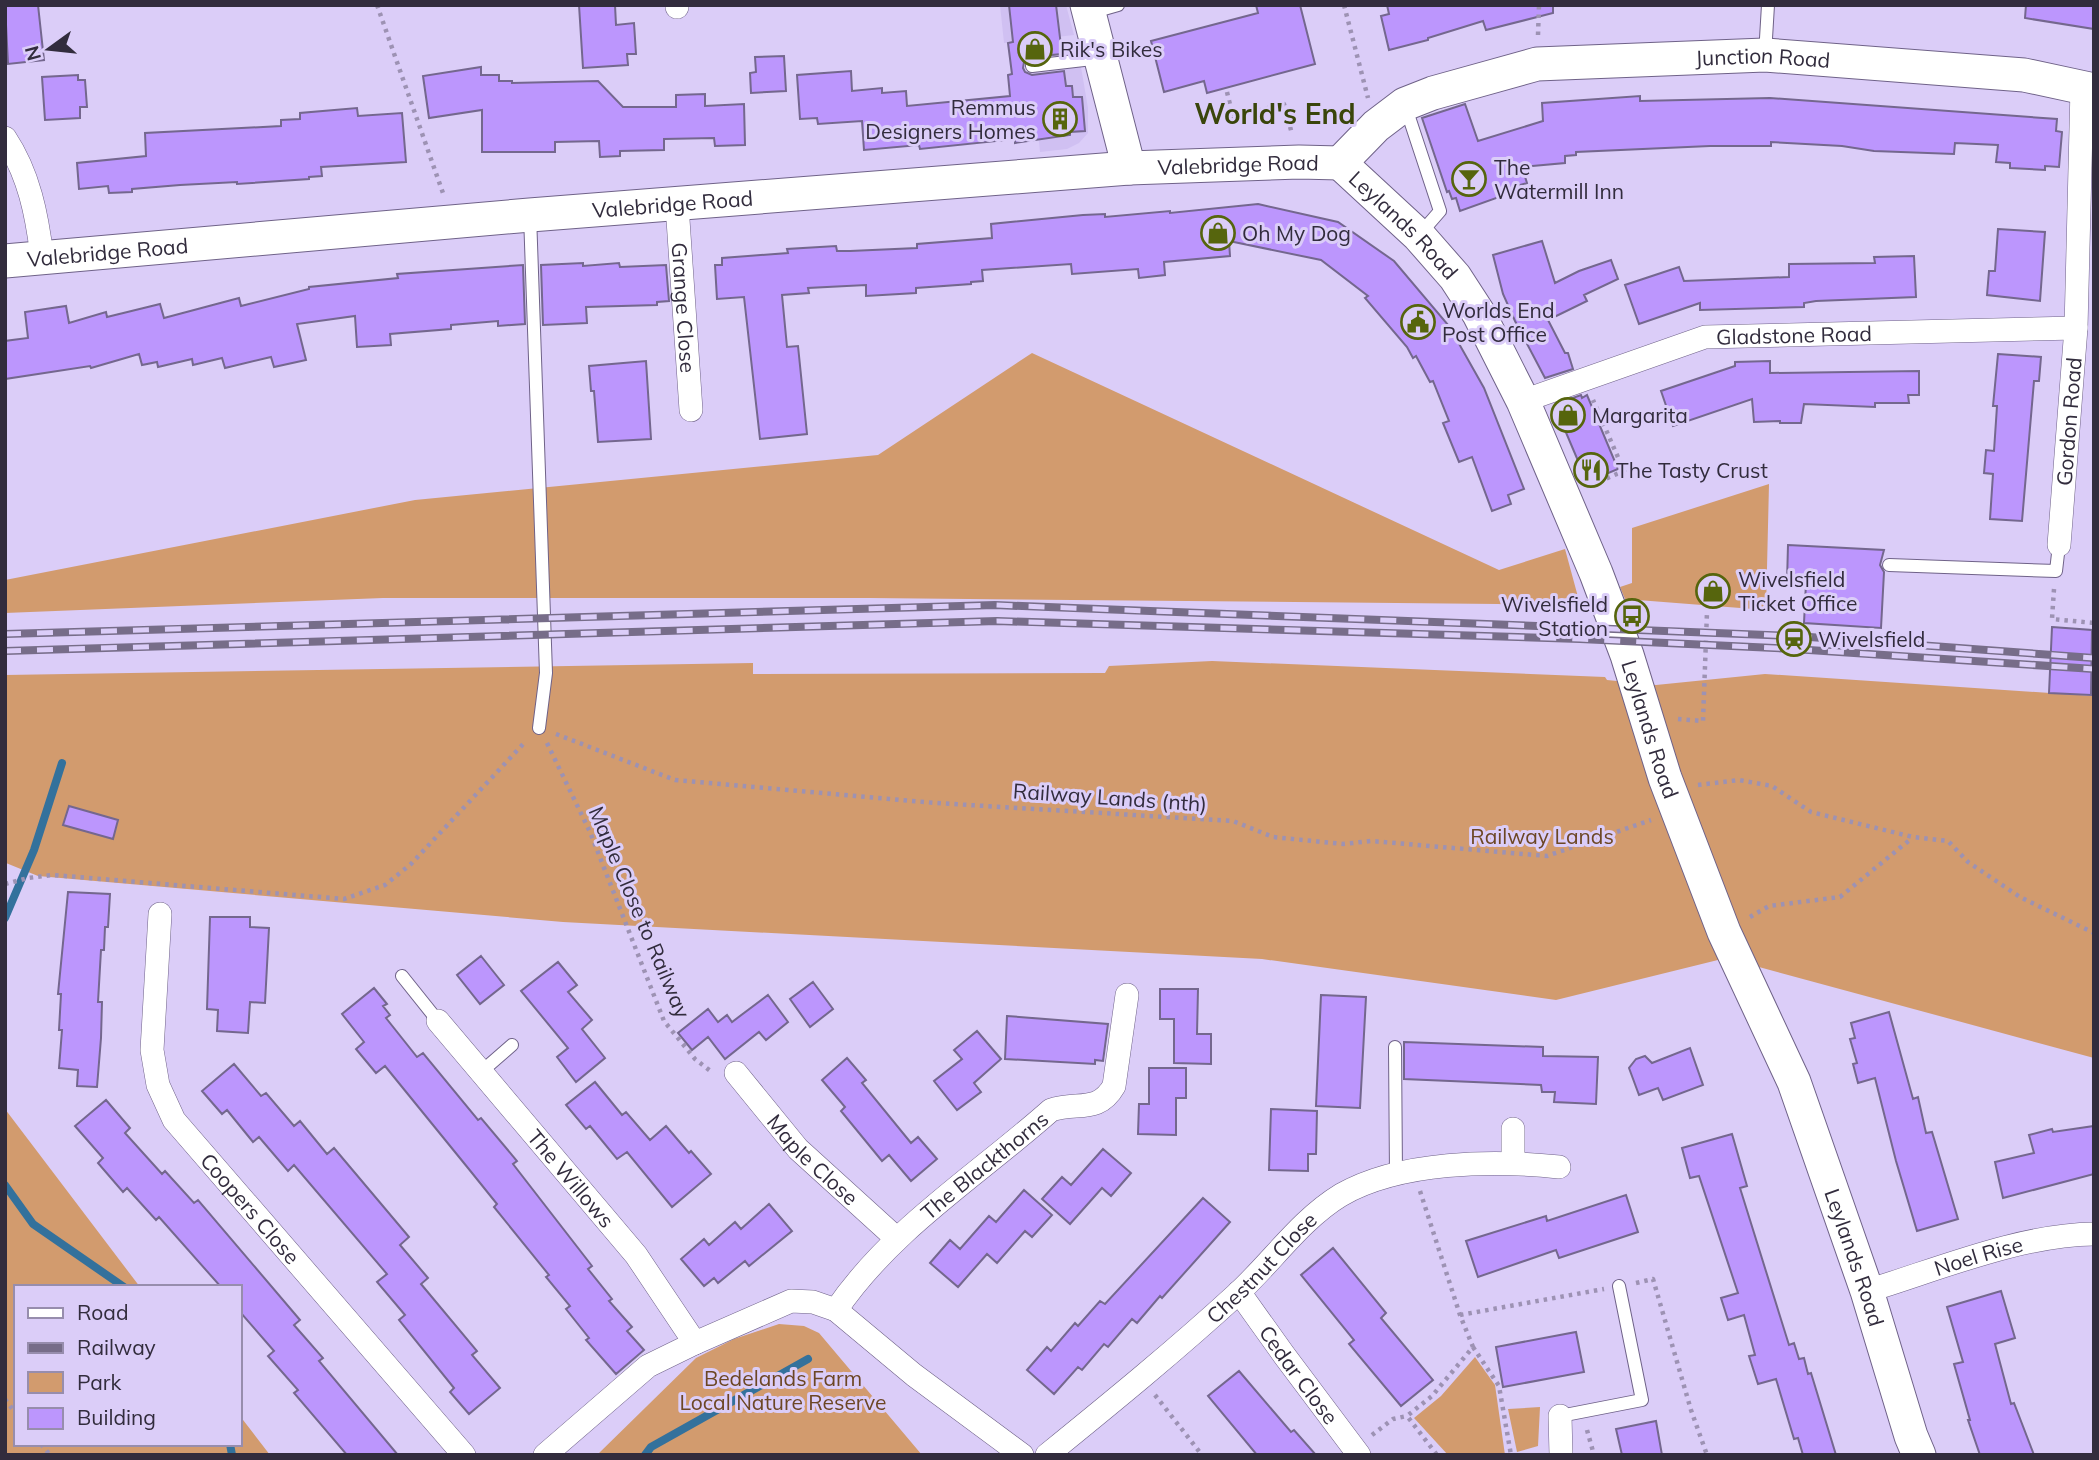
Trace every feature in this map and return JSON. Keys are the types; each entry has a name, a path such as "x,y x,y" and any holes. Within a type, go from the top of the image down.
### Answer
{"street":[{"path":"1098,8 1101,58 1129,168"},
{"name":"Junction Road","path":"1419,99 1537,64 1765,44 2024,75 2088,89"},
{"name":"Gordon Road","path":"2059,545 2076,328 2088,89"},
{"name":"Leylands Road","path":"1419,99 1391,112 1355,144 1340,163 1419,236 1455,277 1479,314 1523,401 1596,573 1627,655 1677,810 1724,932 1794,1082 1867,1291 1919,1455"},
{"path":"5,138 28,183 37,219 42,257"},
{"name":"Valebridge Road","path":"5,261 530,215 1129,168 1340,163"},
{"name":"Grange Close","path":"677,205 691,410"},
{"name":"Gladstone Road","path":"1523,401 1705,337 2076,328"},
{"name":"Coopers Close","path":"160,914 152,1049 158,1085 174,1120 464,1455"},
{"name":"The Blackthorns","path":"836,1310 854,1283 896,1238 1051,1110 1062,1106 1092,1105 1109,1096 1114,1086 1127,995"},
{"name":"The Willows","path":"438,1021 636,1255 695,1343"},
{"name":"Maple Close","path":"736,1073 798,1149 896,1238"},
{"path":"1513,1129 1513,1162"},
{"name":"Chestnut Close","path":"1047,1455 1142,1378 1240,1292 1302,1226 1341,1196 1405,1172 1513,1162 1559,1167"},
{"name":"Noel Rise","path":"1867,1291 1986,1254 2065,1234 2094,1234"},
{"name":"Cedar Close","path":"1240,1292 1283,1355 1357,1452"},
{"path":"545,1455 648,1366 791,1301 813,1302 836,1310 914,1375 1022,1455"},
{"path":"1561,1455 1571,1414"}],"lane":[{"path":"1765,44 1768,5"},
{"path":"1032,66 1101,58"},
{"path":"1419,99 1440,211 1419,236"},
{"path":"530,215 546,673 539,728"},
{"path":"1889,565 2056,571 2059,545"},
{"path":"402,976 438,1021"},
{"path":"481,1072 512,1045"},
{"path":"1395,1047 1405,1172"},
{"path":"1571,1414 1642,1399 1619,1286"}],"path":[{"path":"377,5 453,222"},
{"path":"1344,5 1376,126"},
{"path":"1227,92 1233,117 1284,104 1299,162"},
{"path":"1592,398 1624,471 1601,480"},
{"path":"2056,571 2052,619 2094,623"},
{"path":"1646,717 1703,721 1707,612"},
{"path":"6,884 53,875 344,900 385,885 411,864 539,728"},
{"name":"Railway Lands (nth)","path":"539,728 675,780 936,803 1233,821 1273,837 1343,844 1371,841 1547,856 1677,810"},
{"name":"Maple Close to Railway","path":"539,728 590,832 664,1021 695,1059 723,1081 736,1073"},
{"path":"1677,810 1698,785 1739,780 1772,786 1811,812 1913,837 1948,841 1968,862 2020,897 2094,933"},
{"path":"1724,932 1769,906 1840,897 1913,837"},
{"path":"1405,1172 1474,1347 1499,1385 1511,1455"},
{"path":"1357,1452 1393,1419 1407,1416 1432,1396 1474,1347"},
{"path":"1142,1378 1202,1455"},
{"path":"1571,1414 1594,1455"},
{"path":"1407,1416 1437,1455"}],"shaded area":[{"path":"1000,5 1066,5 1074,35 1004,43"},
{"path":"1081,67 1088,108 1088,133 1079,143 1067,149 1040,152 1032,72"}],"green space":[{"path":"1032,353 1499,570 1565,549 1581,608 1498,604 870,598 383,598 5,613 5,580 415,500 878,455"},
{"path":"1769,484 1766,610 1625,599 1620,587 1632,583 1632,528"},
{"name":"Railway Lands","path":"1212,661 1605,677 1607,680 1656,685 1765,674 2094,696 2094,1058 1726,958 1556,1000 1262,959 563,922 38,876 6,863 5,865 5,675 753,663 753,674 1105,673 1109,666"},
{"path":"5,1109 138,1285 14,1285 14,1446 242,1446 242,1419 270,1455 5,1455"},
{"name":"Bedelands Farm Local Nature Reserve","path":"779,1324 804,1326 819,1333 922,1455 597,1455 696,1358 734,1339"},
{"path":"1475,1357 1495,1385 1505,1455 1448,1455 1414,1418 1441,1396"},
{"path":"1540,1407 1538,1446 1517,1452 1508,1409"}],"building":[{"path":"5,5 38,5 44,60 8,64"},
{"path":"579,5 615,5 616,25 634,23 636,54 627,54 628,65 583,68"},
{"path":"1009,5 1056,5 1062,54 1030,57 1024,62 1023,68 1032,75 1064,71 1066,86 1072,86 1073,97 1082,97 1085,131 1015,143 1015,139 920,149 919,145 864,150 862,121 818,124 817,118 800,119 797,75 851,71 852,91 882,88 882,93 906,91 907,106 1010,96 1008,75 1012,74 1008,43 1013,42"},
{"path":"1256,5 1300,5 1315,64 1207,93 1204,81 1164,92 1151,41 1258,13"},
{"path":"1387,5 1553,5 1553,13 1486,30 1483,21 1389,50 1381,16 1389,14"},
{"path":"2026,5 2094,5 2094,29 2025,18"},
{"path":"784,56 786,91 751,93 750,73 756,72 755,57"},
{"path":"481,67 481,75 499,75 499,81 512,83 598,81 623,107 676,107 676,95 705,94 705,106 744,104 745,145 715,146 714,138 664,139 664,150 620,151 620,156 600,157 599,141 555,142 555,152 482,152 482,110 429,118 423,76"},
{"path":"78,75 78,80 85,80 87,107 80,107 80,118 45,120 42,77"},
{"path":"1640,96 1640,101 1770,98 2057,119 2056,131 2062,132 2059,167 2045,166 2045,170 2010,168 2010,163 1996,162 1998,145 1955,143 1954,154 1874,151 1842,146 1771,142 1771,146 1576,152 1576,155 1565,156 1565,163 1522,167 1527,183 1500,191 1502,196 1460,211 1456,198 1452,199 1449,191 1447,192 1422,118 1465,104 1478,141 1543,121 1542,103"},
{"path":"357,108 358,116 402,113 406,162 321,167 322,176 309,179 180,185 109,193 108,186 79,189 77,163 146,156 145,133 281,126 281,120 300,119 300,113"},
{"path":"1258,204 1338,222 1394,261 1449,326 1484,388 1524,489 1508,495 1511,504 1492,511 1472,457 1459,462 1443,423 1449,421 1433,381 1430,382 1416,356 1413,358 1407,347 1365,298 1368,296 1321,260 1229,241 1230,256 1164,262 1165,275 1139,278 1138,269 1072,274 1071,264 982,270 983,281 916,288 916,293 866,296 866,285 808,288 809,293 782,295 787,347 798,346 807,434 760,439 744,297 717,299 715,265 722,265 722,258 788,253 787,249 836,246 837,251 917,248 917,244 992,238 991,224 1083,215 1105,214 1105,217 1170,213"},
{"path":"1998,229 2045,232 2040,301 1987,295 1989,271 1995,271"},
{"path":"1542,241 1555,283 1611,260 1618,279 1584,295 1587,301 1548,320 1565,353 1568,353 1573,369 1545,378 1503,294 1493,255"},
{"path":"1914,256 1916,297 1816,301 1804,303 1804,307 1700,310 1700,303 1639,324 1625,285 1679,267 1684,281 1789,277 1789,264 1875,263 1874,257"},
{"path":"583,263 583,266 619,263 620,267 666,265 669,301 657,302 657,305 586,307 587,323 543,325 541,265"},
{"path":"523,265 525,324 498,326 498,321 451,325 451,329 390,334 391,345 357,347 355,316 297,324 306,360 274,367 271,357 225,368 222,358 193,365 192,359 158,367 157,362 142,365 139,354 91,368 90,366 5,379 5,341 28,338 25,312 66,306 69,323 106,312 107,317 160,304 164,318 239,298 241,306 309,287 398,278 397,274"},
{"path":"1998,354 2041,357 2039,381 2034,381 2022,521 1990,519 1993,474 1984,473 1986,450 1994,451 1997,406 1993,406"},
{"path":"646,361 651,439 598,442 589,366"},
{"path":"1770,361 1770,373 1919,371 1919,395 1908,395 1909,403 1875,403 1875,407 1804,404 1801,423 1754,422 1752,399 1673,426 1661,391 1735,366 1735,362"},
{"path":"1581,395 1582,398 1587,395 1618,469 1587,482 1556,409 1556,404"},
{"path":"1788,545 1884,550 1880,565 1884,572 1881,628 1804,623 1806,583 1787,582"},
{"path":"2052,627 2092,630 2091,695 2049,693"},
{"path":"69,806 118,820 113,839 63,825"},
{"path":"68,892 110,894 108,927 105,927 104,950 101,950 98,1002 102,1002 101,1038 97,1087 77,1086 78,1070 59,1068 62,1030 59,1030 61,994 58,994"},
{"path":"210,917 250,917 250,927 269,928 265,1003 250,1002 248,1033 217,1031 218,1010 207,1009"},
{"path":"481,956 504,985 480,1004 457,975"},
{"path":"558,962 577,985 568,992 592,1020 582,1029 605,1058 576,1082 557,1057 568,1048 521,991"},
{"path":"813,982 833,1009 810,1027 790,999"},
{"path":"374,988 387,1004 383,1006 390,1015 386,1018 417,1057 423,1053 478,1120 481,1118 517,1161 513,1164 592,1266 588,1269 612,1299 609,1301 632,1327 627,1331 644,1350 616,1374 586,1340 589,1338 566,1309 570,1306 546,1277 549,1275 494,1207 497,1204 385,1066 376,1073 356,1049 364,1042 342,1014"},
{"path":"1160,989 1198,989 1197,1034 1211,1034 1211,1064 1174,1063 1174,1019 1160,1019"},
{"path":"768,995 788,1022 766,1040 759,1032 725,1059 708,1037 692,1050 678,1033 708,1009 718,1022 727,1015 732,1022"},
{"path":"1321,995 1366,997 1360,1108 1316,1106"},
{"path":"1889,1012 1913,1099 1918,1097 1926,1133 1932,1132 1958,1219 1917,1231 1875,1078 1858,1083 1853,1064 1857,1063 1850,1039 1855,1038 1851,1023"},
{"path":"1007,1016 1108,1024 1103,1061 1095,1060 1095,1064 1005,1059"},
{"path":"977,1031 1001,1059 974,1083 981,1092 957,1110 934,1081 962,1059 954,1050"},
{"path":"1404,1042 1543,1047 1543,1056 1598,1057 1596,1104 1554,1102 1555,1092 1542,1092 1541,1085 1404,1079"},
{"path":"1690,1048 1703,1085 1663,1100 1658,1088 1639,1095 1629,1068 1636,1059 1645,1056 1652,1063"},
{"path":"847,1058 866,1080 862,1083 911,1143 918,1137 937,1159 911,1181 889,1155 882,1161 841,1111 845,1107 822,1080"},
{"path":"234,1064 261,1096 266,1093 294,1126 300,1121 327,1154 334,1148 409,1237 400,1245 428,1278 421,1284 477,1351 472,1355 500,1388 469,1414 450,1392 454,1388 399,1320 405,1315 377,1282 387,1274 294,1165 288,1171 259,1137 253,1142 227,1110 222,1114 202,1091"},
{"path":"1149,1068 1186,1068 1186,1098 1176,1098 1176,1135 1138,1134 1139,1104 1149,1104"},
{"path":"595,1082 622,1115 626,1112 650,1140 666,1126 711,1174 672,1207 627,1152 617,1159 590,1126 586,1129 566,1105"},
{"path":"106,1100 130,1128 125,1133 162,1174 165,1171 194,1203 198,1200 300,1320 294,1325 323,1358 319,1361 398,1455 347,1455 294,1393 298,1390 268,1356 274,1351 242,1314 242,1285 219,1285 159,1217 156,1220 127,1188 123,1192 98,1163 103,1158 75,1126"},
{"path":"1271,1109 1317,1111 1316,1154 1308,1154 1308,1171 1269,1170"},
{"path":"2094,1126 2094,1174 2003,1198 1995,1162 2034,1153 2029,1135 2052,1129 2053,1132"},
{"path":"1732,1134 1747,1186 1740,1188 1789,1345 1794,1343 1799,1359 1804,1358 1808,1374 1811,1373 1836,1455 1803,1455 1798,1438 1794,1439 1776,1379 1758,1384 1749,1356 1755,1355 1744,1315 1728,1320 1721,1298 1738,1293 1699,1176 1690,1178 1682,1148"},
{"path":"1103,1149 1131,1173 1111,1196 1102,1188 1070,1224 1042,1199 1062,1177 1071,1185"},
{"path":"1024,1190 1052,1215 1032,1237 1025,1231 997,1263 987,1254 958,1287 930,1263 950,1240 960,1249 989,1216 996,1222"},
{"path":"1626,1195 1638,1232 1559,1258 1556,1250 1478,1277 1466,1241 1546,1216 1547,1221"},
{"path":"1203,1198 1230,1222 1137,1323 1132,1319 1108,1347 1104,1344 1082,1370 1078,1367 1054,1394 1027,1370 1047,1347 1051,1351 1075,1323 1078,1326 1100,1301 1105,1304"},
{"path":"769,1204 792,1231 749,1266 745,1261 718,1283 714,1278 704,1286 681,1259 704,1239 709,1245 735,1222 741,1229"},
{"path":"1333,1248 1386,1313 1381,1318 1433,1380 1401,1406 1349,1344 1354,1340 1301,1275"},
{"path":"2001,1291 2015,1338 1995,1344 2011,1404 2014,1403 2034,1455 1980,1455 1954,1364 1963,1362 1947,1307"},
{"path":"1576,1332 1584,1372 1503,1387 1496,1347"},
{"path":"1239,1371 1291,1432 1294,1430 1316,1455 1257,1455 1208,1396"},
{"path":"1656,1421 1662,1455 1622,1455 1616,1429"}],"waterway":[{"path":"5,918 34,850 62,763"},
{"path":"5,1185 33,1224 121,1285"},
{"path":"645,1455 651,1447 808,1359"},
{"path":"230,1446 232,1455"}],"railway":[{"path":"5,634 995,605 1796,636 2094,658"},
{"path":"5,651 997,621 1580,639 1794,649 2094,669"}],"place":[{"name":"Rik's Bikes","path":"1035,49"},
{"name":"Remmus Designers Homes","path":"1060,119"},
{"name":"The Watermill Inn","path":"1469,179"},
{"name":"Oh My Dog","path":"1218,233"},
{"name":"Worlds End Post Office","path":"1418,322"},
{"name":"Margarita","path":"1568,415"},
{"name":"The Tasty Crust","path":"1591,470"},
{"name":"Wivelsfield Ticket Office","path":"1713,591"},
{"name":"Wivelsfield Station","path":"1632,616"},
{"name":"Wivelsfield","path":"1794,639"}],"district":[{"name":"World's End","path":"1275,113"}]}
